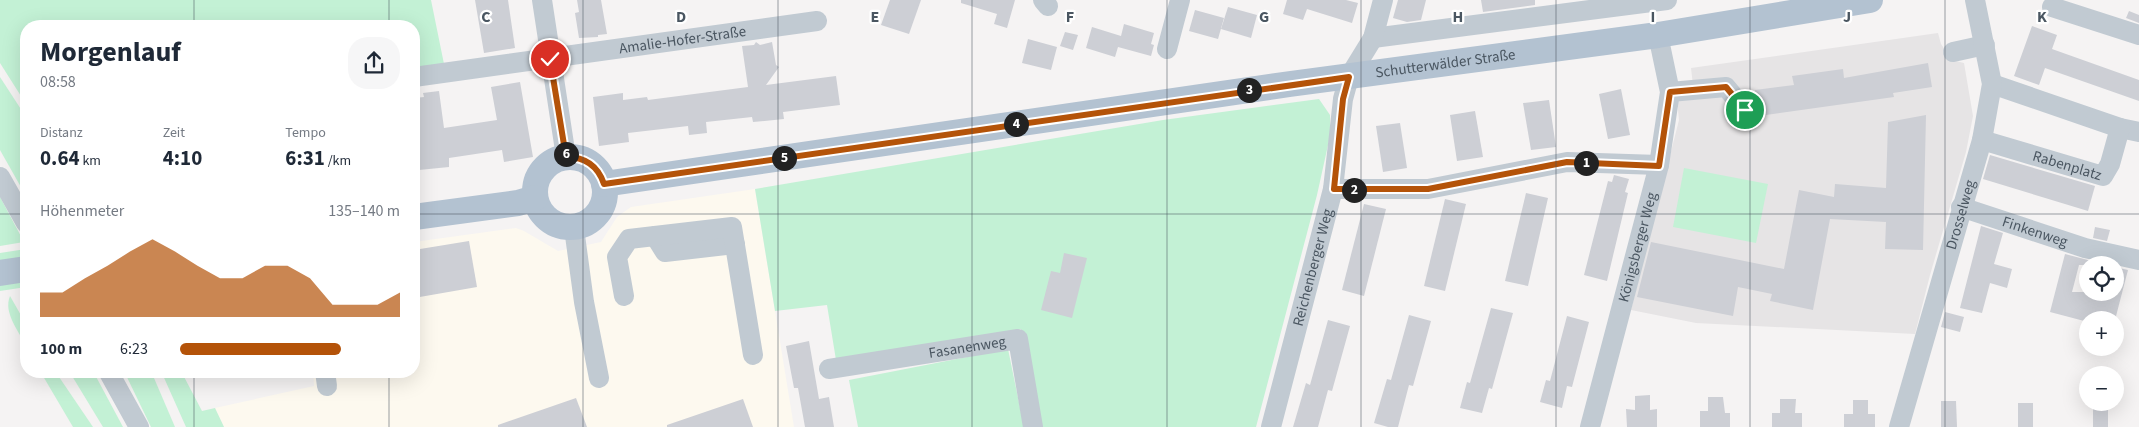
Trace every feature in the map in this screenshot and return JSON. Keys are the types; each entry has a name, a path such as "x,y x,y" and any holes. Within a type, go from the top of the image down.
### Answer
{"main road":[{"name":"Schutterwälder Straße","path":"604,184 1349,77 1658,35 1870,0"},
{"path":"566,157 580,158 589,162 601,175 604,184 606,196 602,207 590,221 574,228 558,225 544,217 535,198 535,187 544,168 552,162 566,157"},
{"path":"420,215 518,203 535,198"},
{"path":"0,273 20,270"}],"street":[{"path":"542,0 566,157"},
{"path":"1167,49 1180,0"},
{"name":"Reichenberger Weg","path":"1271,427 1334,189 1343,99 1349,77 1373,38 1383,0"},
{"path":"1373,38 1611,4 1667,0"},
{"name":"Drosselweg","path":"1899,427 1961,207 1982,140 1992,84 1975,0"},
{"path":"2052,7 2139,35"},
{"name":"Amalie-Hofer-Straße","path":"420,76 817,21"},
{"name":"Königsberger Weg","path":"1590,427 1659,166 1670,92 1658,35"},
{"path":"1952,52 1985,45"},
{"name":"Rabenplatz","path":"1982,140 2103,176 2130,130 2047,109 1992,84"},
{"path":"1670,92 1726,87 1745,110"},
{"path":"1334,189 1428,189 1567,162 1659,166"},
{"path":"0,176 20,212"},
{"name":"Finkenweg","path":"1961,207 2084,248 2139,260"},
{"path":"574,228 579,270 599,378"},
{"path":"624,296 617,257 629,239 655,236 665,252 735,244 753,355"},
{"name":"Fasanenweg","path":"829,369 1018,339 1033,427"},
{"path":"112,378 139,427"}],"shaded area":[{"path":"1938,33 1941,44 1952,60 1964,63 1973,116 1966,152 1915,334 1696,323 1631,310 1679,120 1677,100 1694,94 1691,68"},
{"path":"755,189 794,427 224,427 215,408 314,386 313,378 420,378 420,241 516,228 558,251 601,242 617,217 631,207"}],"green space":[{"path":"0,0 431,0 444,64 420,78 420,20 20,20 20,95 0,63"},
{"path":"0,77 20,108 20,185 0,150"},
{"path":"1319,99 1330,115 1330,136 1317,195 1256,427 1040,427 1021,329 836,360 827,305 775,311 755,189 1163,120"},
{"path":"1684,168 1768,184 1756,243 1673,227"},
{"path":"0,197 20,234 20,243 0,246"},
{"path":"20,250 20,260 0,263 0,253"},
{"path":"20,279 20,288 0,291 0,282"},
{"path":"10,296 20,314 20,335 10,315 8,302"},
{"path":"1008,349 1024,427 858,427 849,380"},
{"path":"44,378 60,378 93,427 73,427"},
{"path":"73,378 97,378 123,427 103,427"},
{"path":"127,378 154,378 175,427 151,427"},
{"path":"164,378 185,378 202,411 215,408 224,427 186,427"}],"building":[{"path":"475,0 508,0 515,48 484,53"},
{"path":"577,0 601,0 607,34 598,35 598,37 579,38 575,13 579,12"},
{"path":"890,0 921,0 909,34 881,25"},
{"path":"961,0 1015,0 1007,28 994,24 997,14 961,3"},
{"path":"1287,0 1346,0 1358,3 1352,23 1307,9 1303,20 1283,14"},
{"path":"1398,0 1426,0 1421,20 1407,22 1393,18"},
{"path":"1481,0 1535,0 1535,5 1483,12"},
{"path":"1228,7 1257,15 1251,38 1221,29"},
{"path":"1195,10 1224,18 1218,39 1189,31"},
{"path":"2129,11 2139,15 2139,23 2126,18"},
{"path":"1124,24 1154,33 1151,44 1154,45 1151,56 1118,47 1115,57 1086,48 1092,27 1121,36"},
{"path":"2032,26 2057,35 2052,49 2139,80 2139,101 2045,68 2039,85 2014,76"},
{"path":"1065,32 1078,35 1073,50 1060,46"},
{"path":"1028,39 1057,47 1051,70 1022,63"},
{"path":"756,42 760,45 772,42 776,65 779,67 766,85 836,76 840,105 783,112 784,119 753,122 752,117 706,122 707,133 689,135 688,126 628,133 629,142 599,146 593,97 623,93 623,100 647,97 648,100 748,87 742,46 754,45"},
{"path":"1928,63 1932,87 1893,93 1894,97 1759,116 1755,90 1794,85 1792,76 1843,69 1844,78"},
{"path":"520,82 533,157 504,162 502,150 449,158 449,167 420,170 420,97 424,97 423,93 439,91 444,128 497,120 491,87"},
{"path":"1621,89 1630,135 1608,139 1599,94"},
{"path":"1549,100 1556,147 1531,150 1523,103"},
{"path":"1475,111 1483,157 1457,161 1450,115"},
{"path":"1926,115 1923,250 1885,249 1886,222 1830,219 1813,310 1770,301 1772,294 1738,287 1733,316 1637,297 1651,242 1784,269 1799,190 1834,197 1835,184 1886,188 1888,122"},
{"path":"1400,123 1407,168 1383,172 1376,126"},
{"path":"1990,155 2095,186 2088,211 1983,179"},
{"path":"1614,175 1629,179 1625,192 1628,193 1607,281 1584,275 1608,181 1612,182"},
{"path":"1526,193 1548,198 1528,286 1505,281"},
{"path":"1445,199 1466,204 1445,291 1424,286"},
{"path":"1364,204 1386,209 1364,296 1342,290"},
{"path":"1981,226 2003,233 1994,264 2012,269 2007,288 1990,283 1982,313 1960,308"},
{"path":"2095,227 2110,230 2107,241 2093,238"},
{"path":"469,241 477,287 420,297 420,249"},
{"path":"1064,253 1087,258 1072,318 1041,310 1051,271 1060,273"},
{"path":"2065,254 2079,258 2072,292 2079,292 2079,301 2120,301 2117,311 2079,311 2079,320 2050,312"},
{"path":"2124,269 2128,270 2124,285"},
{"path":"1491,308 1513,313 1492,389 1489,388 1482,413 1460,408 1467,382 1470,383"},
{"path":"1945,312 1964,317 1960,332 1941,327"},
{"path":"1409,315 1431,321 1413,386 1409,385 1398,427 1388,427 1374,423 1387,379 1391,380"},
{"path":"1567,316 1589,322 1572,387 1567,386 1562,408 1540,402 1546,380 1550,381"},
{"path":"1328,320 1350,326 1332,391 1328,390 1318,427 1293,427 1306,383 1310,385"},
{"path":"809,341 819,399 829,397 834,427 805,427 798,388 794,388 786,346"},
{"path":"1650,395 1650,410 1657,409 1657,427 1627,427 1626,409 1635,410 1635,396"},
{"path":"1708,397 1723,397 1725,413 1730,413 1730,427 1700,427 1700,411 1708,411"},
{"path":"576,398 587,427 498,427 498,425"},
{"path":"743,399 753,427 667,427 667,425"},
{"path":"1780,399 1796,399 1795,413 1802,413 1802,427 1772,427 1772,413 1780,413"},
{"path":"1853,400 1868,400 1868,414 1875,414 1875,427 1844,427 1844,414 1853,414"},
{"path":"1941,401 1956,401 1957,427 1941,427"},
{"path":"2018,403 2033,403 2033,427 2018,427"},
{"path":"2093,411 2108,411 2108,427 2093,427"}],"route":[{"path":"550,59 566,157 580,158 589,162 601,175 604,184 1349,77 1343,99 1334,189 1428,189 1567,162 1659,166 1670,92 1726,87 1745,110"}]}
